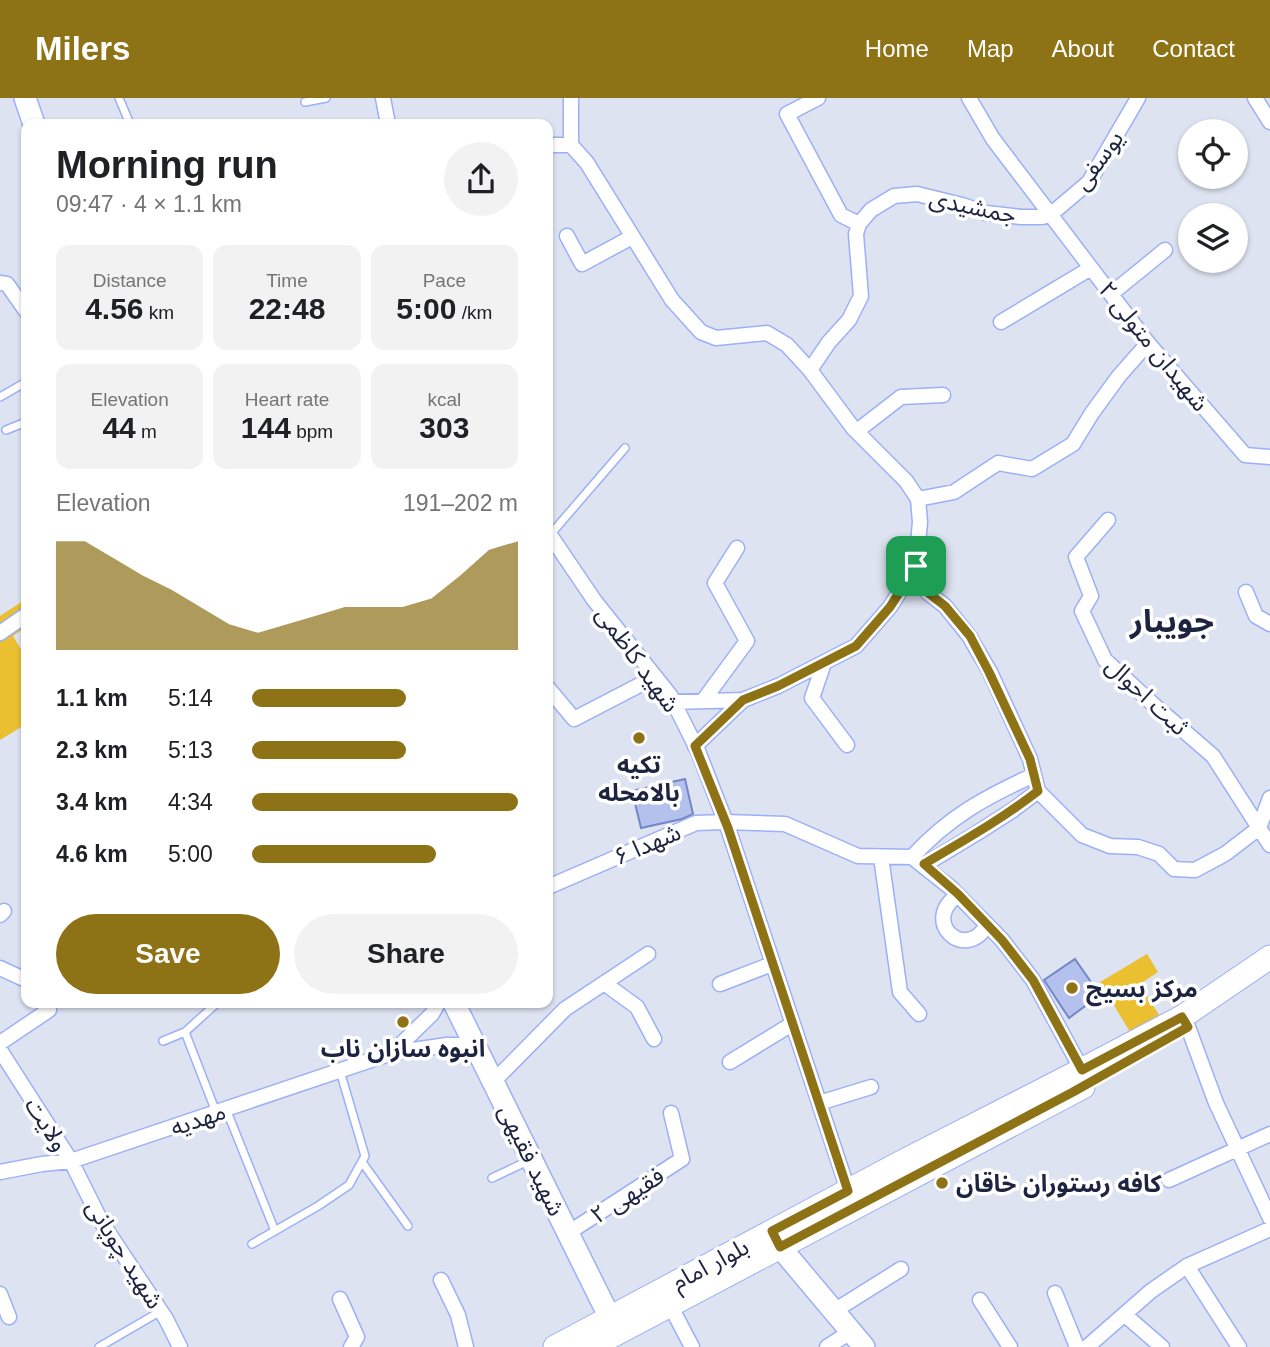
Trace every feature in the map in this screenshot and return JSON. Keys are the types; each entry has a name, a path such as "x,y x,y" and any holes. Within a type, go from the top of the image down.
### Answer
{"main road":[{"path":"24,98 32,119"},
{"name":"بلوار امام","path":"555,1347 670,1305 848,1191 1082,1070 1185,1022 1270,957"},
{"name":"بلوار امام","path":"591,1347 613,1325 776,1239 1073,1092 1270,973"},
{"name":"شهید فقیهی","path":"456,1008 613,1325"},
{"path":"776,1239 858,1339"}],"street":[{"path":"383,98 387,119"},
{"path":"571,98 571,145 587,163 672,300 701,332 716,338 767,333 787,345 858,432 906,481 918,499 920,522 916,566 890,607 856,646 778,686 743,700 673,702"},
{"path":"810,370 829,342 849,320 861,296 856,234 859,224 841,215 787,114 818,98"},
{"name":"شهیدان متولی ۲","path":"969,98 993,139 1149,343 1245,455 1270,457"},
{"path":"1255,98 1270,122"},
{"name":"یوسفی","path":"1050,215 1089,182 1133,100"},
{"path":"553,145 571,145"},
{"name":"جمشیدی","path":"859,224 871,210 894,197 917,194 986,213 1021,217 1050,215"},
{"path":"567,236 582,264 632,237"},
{"path":"1111,294 1165,250"},
{"path":"1001,322 1091,268"},
{"path":"0,283 8,284 21,304"},
{"path":"918,499 954,492 998,463 1032,469 1073,444 1119,376 1149,343"},
{"path":"858,432 901,397 943,395"},
{"name":"ثبت احوال","path":"1108,520 1076,557 1091,596 1082,611 1105,660 1213,756 1259,828"},
{"name":"شهید کاظمی","path":"553,540 594,600 670,695 695,746 725,822 848,1191"},
{"path":"703,701 747,641 715,583 737,548"},
{"path":"916,566 927,592 945,606 970,636 1030,759 1038,791 1082,835 1110,846 1138,847 1159,854 1174,869 1195,870 1226,853 1259,828 1270,799"},
{"path":"1246,592 1256,616 1270,624"},
{"path":"0,633 21,618"},
{"path":"824,663 812,698 847,746"},
{"path":"553,694 574,719 655,677"},
{"path":"695,746 743,700"},
{"path":"918,861 949,822 994,793 1034,775"},
{"path":"918,861 977,834 1038,791"},
{"name":"شهدا ۶","path":"553,885 696,823 785,824 858,856 918,861"},
{"path":"1259,828 1270,845"},
{"path":"881,857 900,992 919,1014"},
{"path":"918,861 958,894 1002,940 1033,980 1082,1070"},
{"path":"958,894 948,903 942,915 943,926 950,934 970,941 979,936 987,925"},
{"path":"493,1082 565,1009 648,954"},
{"path":"720,984 772,964"},
{"path":"0,968 21,978"},
{"path":"604,983 636,1007 654,1038"},
{"path":"0,1043 49,1010 48,1008"},
{"path":"392,1053 435,1008"},
{"path":"1185,1022 1216,1103 1270,1217"},
{"path":"730,1062 792,1024"},
{"name":"مهدیه","path":"0,1172 71,1161 392,1053 447,1045 475,1045"},
{"name":"ولایت","path":"0,1050 71,1161"},
{"path":"819,1103 871,1087"},
{"name":"فقیهی ۲","path":"568,1233 682,1159 671,1113"},
{"path":"1169,1180 1270,1134"},
{"name":"شهید چوپانی","path":"71,1161 102,1223 161,1311 180,1347"},
{"path":"1087,1347 1151,1291 1186,1266 1270,1229"},
{"path":"1186,1266 1239,1347"},
{"path":"834,1311 901,1269"},
{"path":"441,1280 458,1315 466,1347"},
{"path":"1055,1293 1077,1347"},
{"path":"0,1294 9,1317"},
{"path":"340,1299 357,1337 351,1347"},
{"path":"979,1300 1010,1347"},
{"path":"670,1305 692,1347"},
{"path":"1125,1315 1162,1347"},
{"path":"827,1347 858,1339"}],"lane":[{"path":"120,98 128,119"},
{"path":"305,102 326,98"},
{"path":"0,397 21,385"},
{"path":"5,430 21,424"},
{"path":"553,529 625,448"},
{"path":"163,1041 185,1032 211,1008"},
{"path":"185,1032 275,1231"},
{"path":"252,1244 349,1185 362,1162 365,1156 340,1070"},
{"path":"492,1178 532,1159"},
{"path":"362,1162 408,1226"},
{"path":"99,1347 161,1311"}],"shaded area":[{"path":"21,602 21,630 13,636 21,650 21,727 0,740 0,616"},
{"path":"1147,954 1158,972 1140,984 1159,1015 1130,1032 1100,982"}],"building":[{"path":"685,779 693,814 641,828 632,791"},
{"name":"مرکز بسیج","path":"1075,959 1100,995 1069,1018 1044,980"}],"place":[{"name":"تکیه بالامحله","path":"639,738"},
{"name":"مرکز بسیج","path":"1072,988"},
{"name":"انبوه سازان ناب","path":"403,1022"},
{"name":"کافه رستوران خاقان","path":"942,1183"}],"district":[{"name":"جویبار","path":"1172,621"}],"route":[{"path":"916,566 927,592 945,606 970,636 1030,759 1038,791 977,834 924,864 958,894 1002,940 1033,980 1082,1070 1182,1017 1188,1027 1073,1092 780,1247 772,1231 848,1191 728,828 695,746 743,700 778,686 856,646 890,607 916,566"}]}
